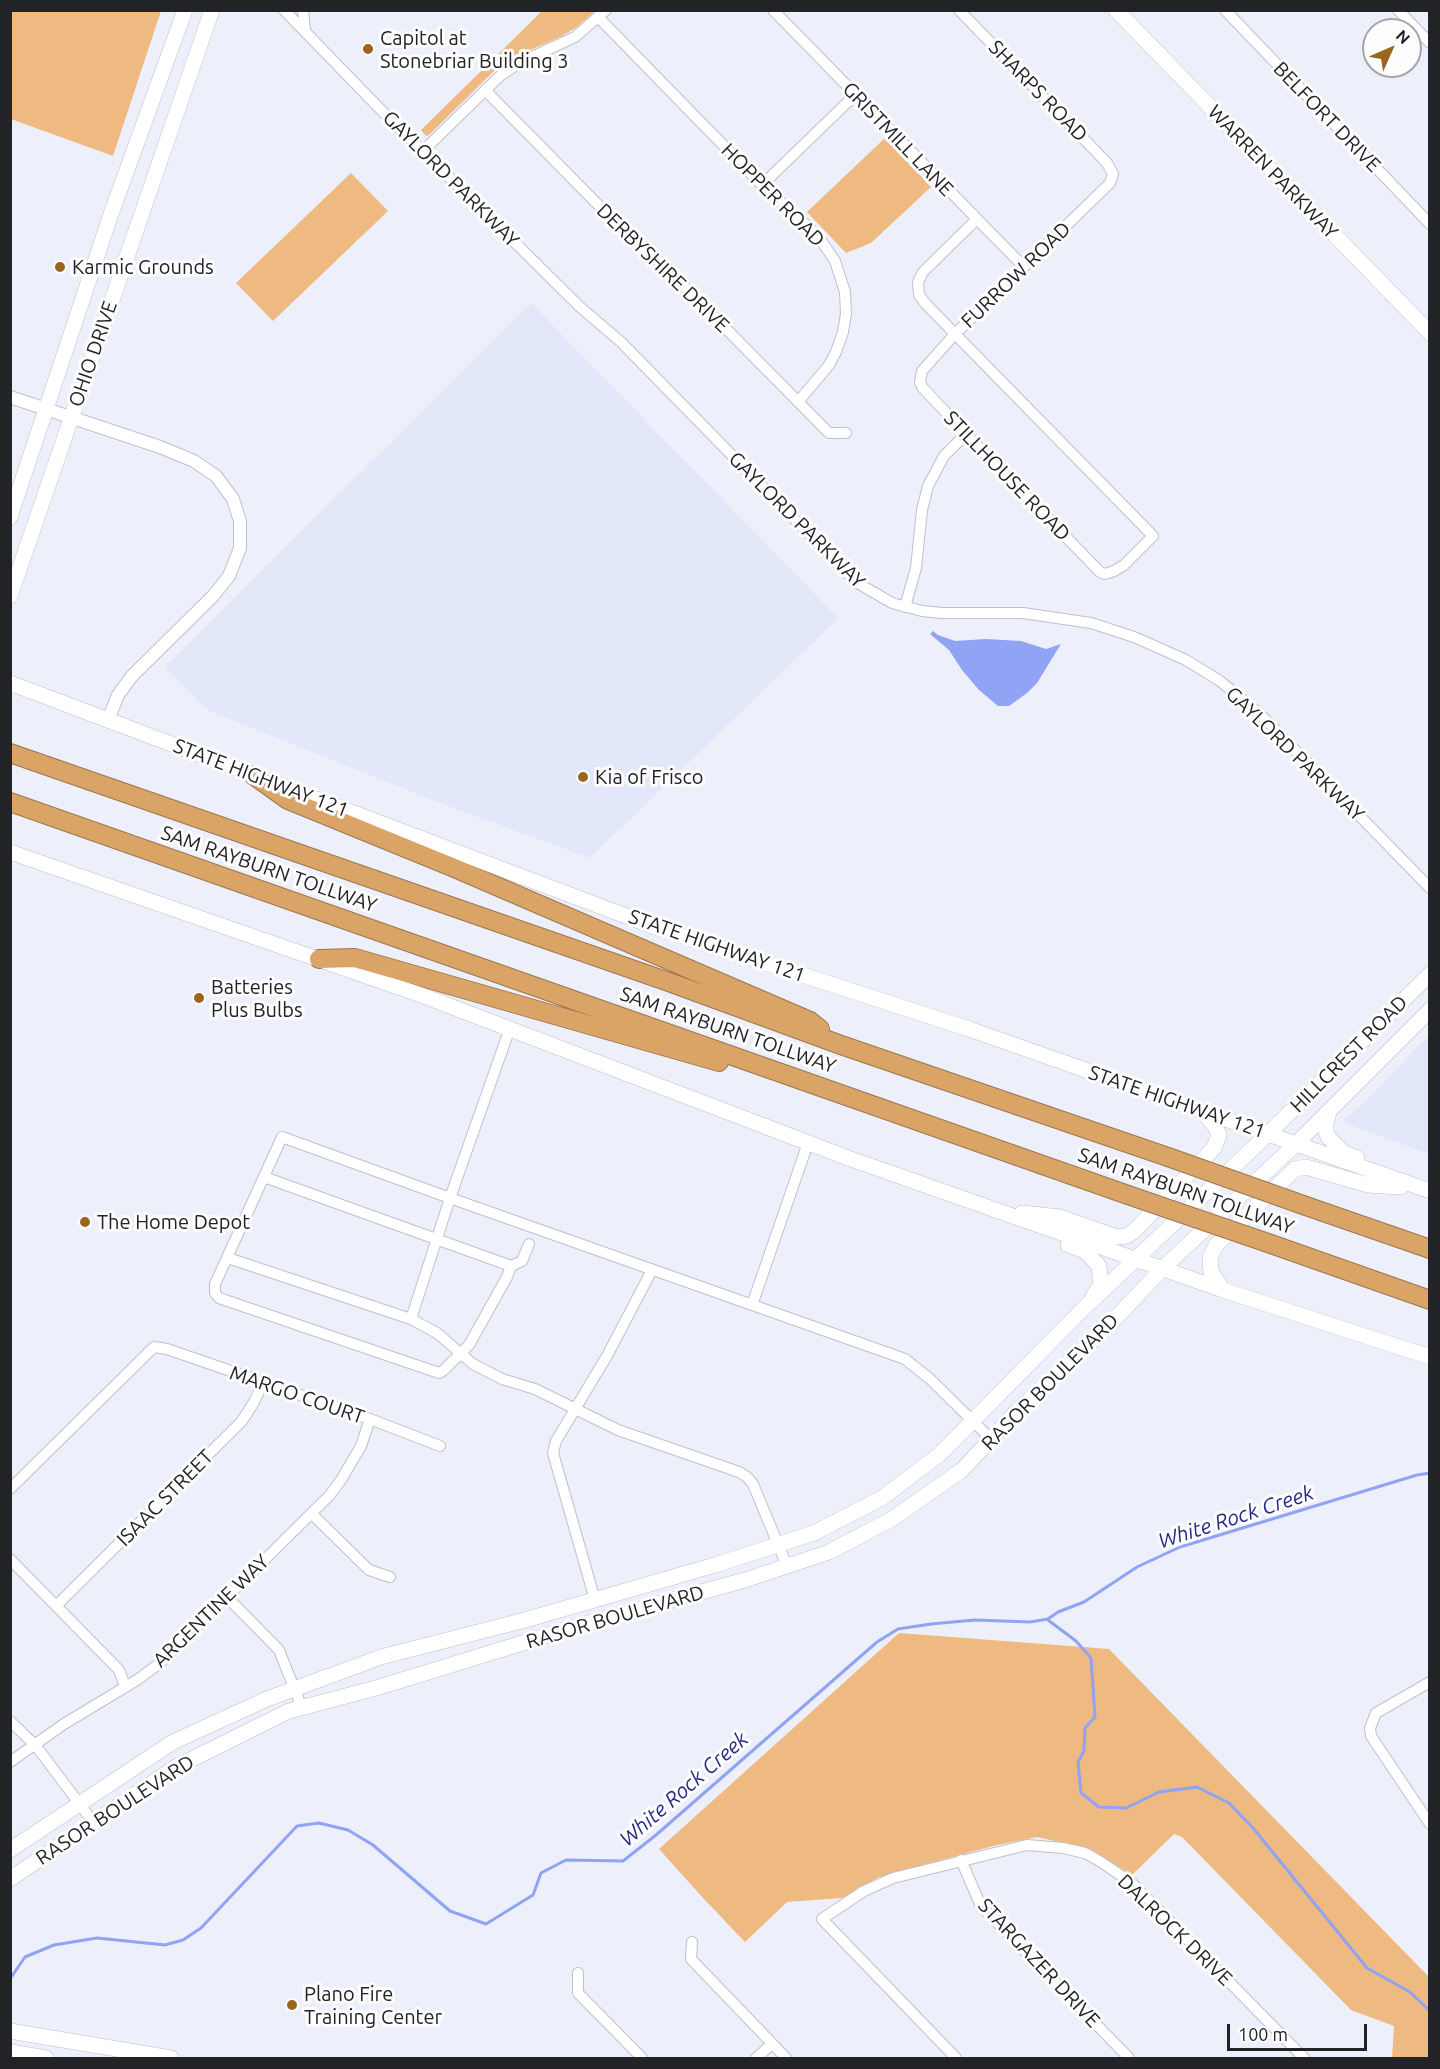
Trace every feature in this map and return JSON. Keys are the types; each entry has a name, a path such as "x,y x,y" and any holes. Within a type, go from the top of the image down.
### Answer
{"highway":[{"name":"SAM RAYBURN TOLLWAY","path":"10,753 1430,1249"},
{"path":"253,775 288,800 452,867 810,1021 841,1045"},
{"name":"SAM RAYBURN TOLLWAY","path":"10,802 1430,1300"},
{"path":"319,959 355,958 711,1060 789,1075"}],"main road":[{"name":"OHIO DRIVE","path":"10,518 111,214 185,10"},
{"name":"OHIO DRIVE","path":"10,596 212,10"},
{"name":"WARREN PARKWAY","path":"1116,10 1430,333"},
{"name":"STATE HIGHWAY 121","path":"10,683 655,927 969,1029 1427,1190"},
{"path":"10,852 510,1028 808,1143 995,1210 1138,1258 1222,1290 1430,1357"},
{"name":"HILLCREST ROAD","path":"1138,1258 1430,974"},
{"name":"HILLCREST ROAD","path":"1163,1268 1295,1145 1430,1010"},
{"path":"995,1210 1060,1217 1117,1237 1126,1236 1134,1231 1214,1148 1219,1135 1202,1110"},
{"path":"1329,1111 1325,1128 1328,1137 1344,1153 1389,1170 1427,1190"},
{"path":"1222,1290 1211,1272 1210,1258 1216,1245 1295,1168 1306,1167 1322,1170 1368,1185 1427,1190"},
{"path":"995,1210 1034,1233 1085,1251 1093,1258 1099,1266 1101,1284 1086,1306"},
{"name":"RASOR BOULEVARD","path":"10,1850 173,1742 267,1699 381,1657 595,1600 779,1545 814,1533 882,1498 940,1454 1086,1306 1138,1258"},
{"name":"RASOR BOULEVARD","path":"10,1879 176,1767 289,1711 376,1688 578,1626 745,1580 829,1552 891,1519 962,1470 1017,1411 1111,1323 1163,1268"},
{"path":"10,2031 171,2058"},
{"path":"17,2053 46,2058"}],"street":[{"name":"GAYLORD PARKWAY","path":"284,10 580,307 621,342 841,569 872,593 905,608 942,613 1023,613 1068,618 1118,631 1178,656 1220,681 1259,713 1430,888"},
{"path":"303,10 305,31"},
{"name":"GRISTMILL LANE","path":"773,10 1024,267"},
{"name":"SHARPS ROAD","path":"959,10 1107,163 1113,174"},
{"name":"BELFORT DRIVE","path":"1224,10 1430,224"},
{"path":"1398,10 1430,43"},
{"path":"423,151 511,68 575,38 602,14"},
{"name":"HOPPER ROAD","path":"602,14 762,185 824,243 839,269 845,292 844,326 836,352 824,372 798,402"},
{"name":"DERBYSHIRE DRIVE","path":"486,90 614,221 660,262 829,433 846,432"},
{"path":"762,185 855,95"},
{"name":"FURROW ROAD","path":"920,378 926,367 955,334 1110,183 1113,174"},
{"path":"955,334 921,299 918,282 925,270 977,219"},
{"name":"STILLHOUSE ROAD","path":"920,378 922,387 1100,572 1110,573 1124,565 1153,536 955,334"},
{"path":"10,397 160,447 194,461 216,476 232,499 240,522 240,548 229,576 213,596 132,676 118,695 108,720"},
{"path":"905,608 916,568 922,510 928,486 944,456 966,434"},
{"path":"411,1319 436,1238 510,1028"},
{"path":"511,1266 469,1345 439,1373 219,1298 215,1293 215,1284 282,1137 905,1359 930,1379 991,1439"},
{"path":"752,1305 808,1143"},
{"path":"264,1177 511,1266 522,1261 529,1244"},
{"path":"228,1258 411,1319 437,1333 473,1364 502,1378 535,1389 618,1430 739,1472 753,1484 787,1566"},
{"path":"595,1600 552,1453 556,1441 608,1354 652,1270"},
{"name":"MARGO COURT","path":"10,1489 154,1347 167,1349 370,1419 440,1446"},
{"name":"ISAAC STREET","path":"56,1606 242,1420 263,1383"},
{"name":"ARGENTINE WAY","path":"10,1762 36,1746 64,1724 160,1663 312,1514 341,1480 361,1446 370,1419"},
{"path":"312,1514 369,1570 390,1577"},
{"path":"10,1559 119,1670 126,1686"},
{"path":"228,1598 279,1650 302,1708"},
{"path":"1430,1682 1377,1713 1370,1728 1371,1736 1430,1824"},
{"path":"10,1721 36,1746 93,1822"},
{"name":"DALROCK DRIVE","path":"956,2058 822,1919 864,1891 893,1878 1027,1845 1063,1848 1085,1853 1133,1884 1304,2058"},
{"name":"STARGAZER DRIVE","path":"961,1860 981,1906 1129,2058"},
{"path":"692,1942 691,1959 786,2058"},
{"path":"578,1973 578,1993 642,2058"},
{"path":"756,2058 772,2044"}],"shaded area":[{"path":"10,11 161,11 113,156 11,119"},
{"path":"542,11 595,11 577,27 562,36 512,58 497,68 426,136 421,130"},
{"path":"885,138 931,187 871,243 846,253 807,212"},
{"path":"351,173 388,211 273,321 236,283"},
{"path":"531,303 838,618 590,858 440,803 207,710 165,667"},
{"path":"1429,1035 1429,1154 1345,1123 1345,1118 1362,1105"},
{"path":"899,1633 1109,1649 1429,1977 1429,2058 1392,2058 1394,2026 1351,2010 1182,1837 1174,1834 1132,1875 1090,1849 1037,1837 997,1845 879,1877 842,1898 787,1902 745,1942 659,1849"}],"water":[{"path":"933,631 955,641 986,639 1021,641 1046,649 1061,644 1037,683 1027,693 1009,706 998,706 979,690 949,650 930,634"}],"waterway":[{"name":"White Rock Creek","path":"10,1979 25,1957 54,1945 97,1938 165,1945 183,1940 201,1928 297,1826 319,1823 348,1830 373,1845 450,1911 486,1924 533,1895 541,1873 566,1860 623,1861 656,1835 877,1642 898,1629 975,1620 1030,1622 1048,1619 1058,1612 1084,1602 1137,1567 1180,1547 1430,1473"},
{"path":"1048,1620 1076,1641 1091,1658 1095,1717 1085,1728 1084,1751 1078,1762 1081,1793 1099,1807 1126,1808 1159,1792 1197,1787 1229,1803 1253,1828 1367,1968 1410,1992 1430,2011"}],"place":[{"name":"Capitol at Stonebriar Building 3","path":"368,49"},
{"name":"Karmic Grounds","path":"60,267"},
{"name":"Kia of Frisco","path":"583,777"},
{"name":"Batteries Plus Bulbs","path":"199,998"},
{"name":"The Home Depot","path":"85,1222"},
{"name":"Plano Fire Training Center","path":"292,2005"}]}
